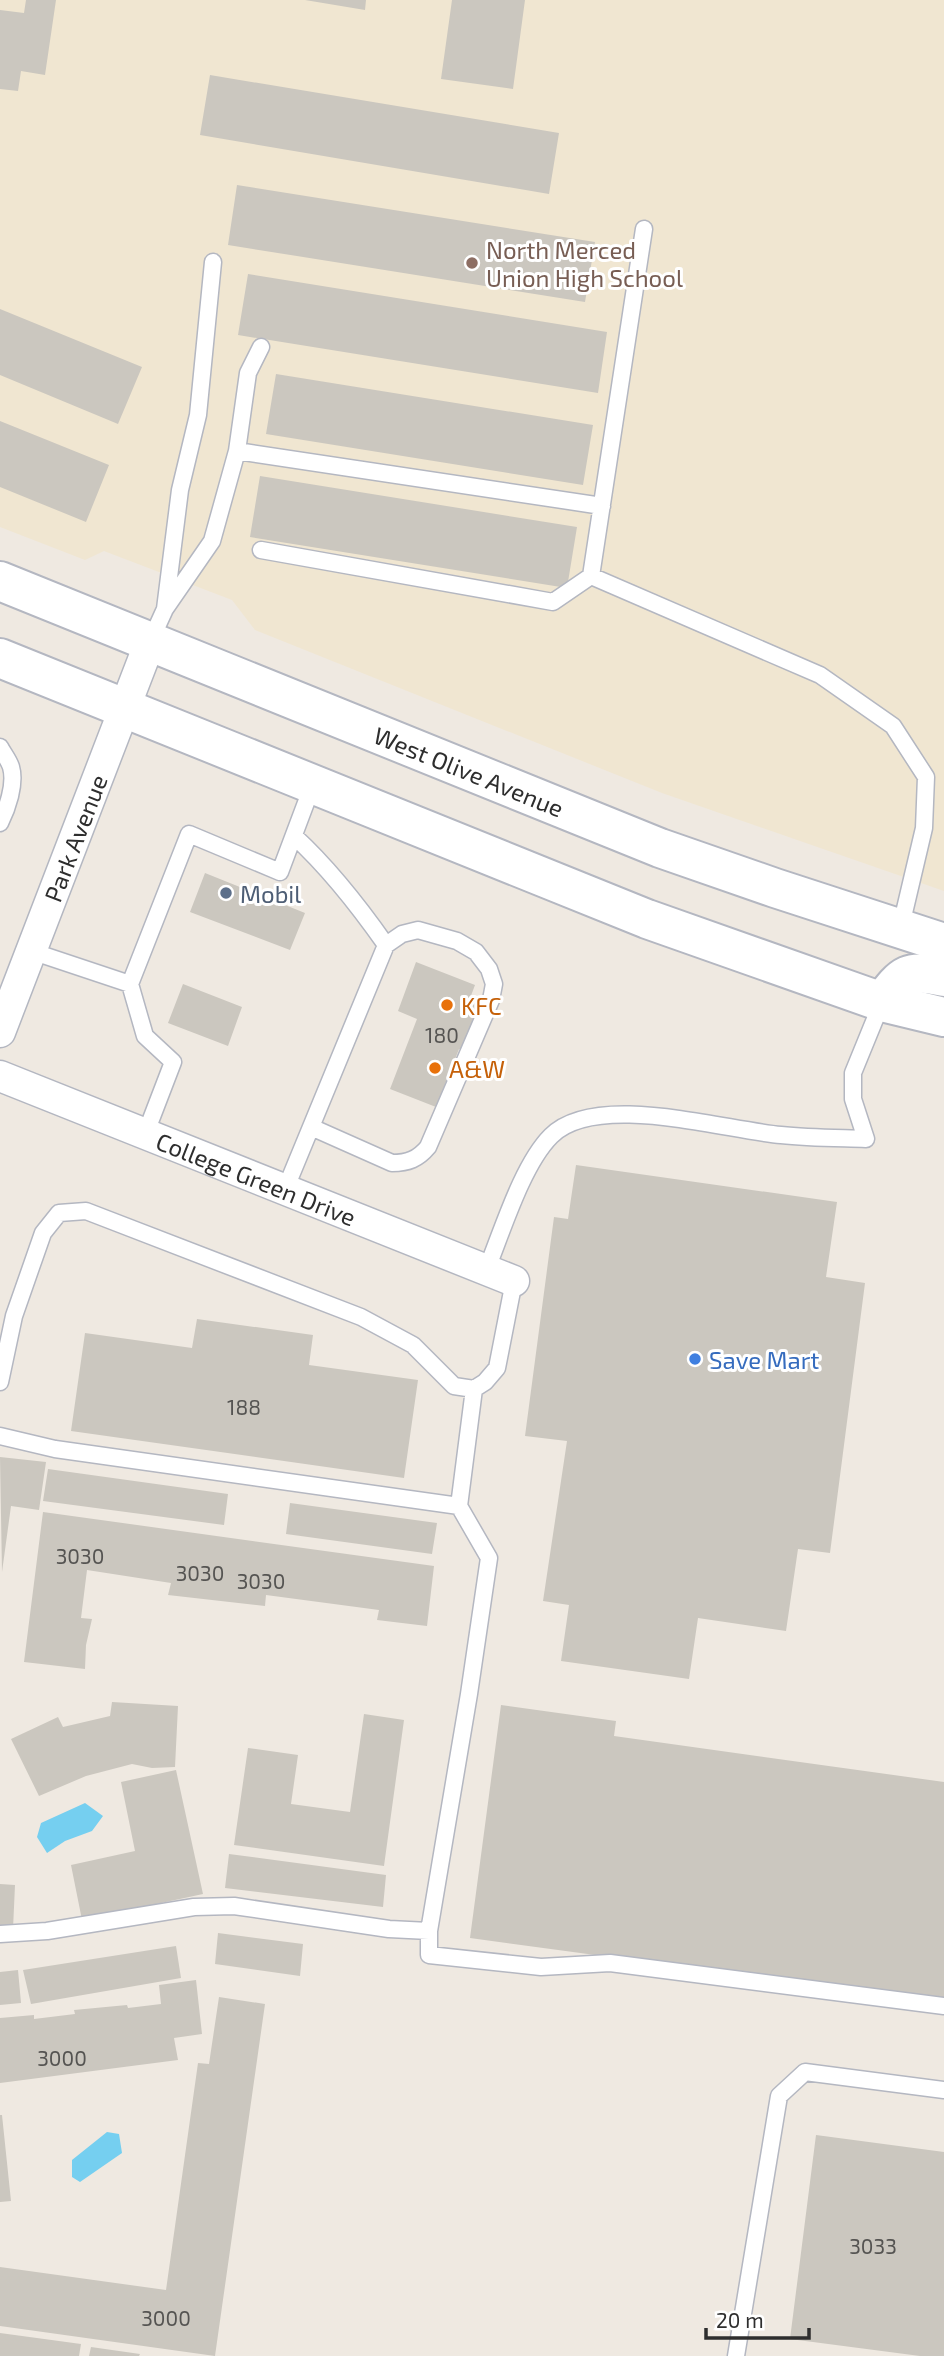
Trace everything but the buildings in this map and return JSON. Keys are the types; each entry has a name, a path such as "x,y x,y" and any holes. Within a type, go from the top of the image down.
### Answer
{"main road":[{"name":"West Olive Avenue","path":"0,581 158,626 660,848 944,943"},
{"path":"0,658 647,919 882,1002 944,1017"},
{"path":"882,1002 900,978 921,972 944,977"}],"street":[{"name":"Park Avenue","path":"0,1032 158,626"},
{"name":"College Green Drive","path":"0,1076 514,1281"}],"lane":[{"path":"261,550 553,603 591,576 644,229"},
{"path":"158,626 180,490 198,415 214,262"},
{"path":"158,626 212,541 237,451 248,373 261,347"},
{"path":"237,451 602,506"},
{"path":"591,576 820,675 893,726 926,777 924,828 900,930"},
{"path":"0,747 12,769 9,800 0,823"},
{"path":"145,1135 173,1062 145,1036 130,984 189,834 280,872 313,784"},
{"path":"294,836 318,857 348,891 386,945"},
{"path":"285,1190 386,945 402,934 418,930 457,941 476,952 489,968 494,984 491,1000 429,1147 419,1157 404,1163 392,1163 311,1128"},
{"path":"31,951 130,984"},
{"path":"486,1270 533,1163 550,1137 563,1126 578,1120 607,1115 651,1116 782,1136 866,1139 853,1098 853,1073 882,1002"},
{"path":"0,1382 14,1316 43,1233 60,1213 86,1211 360,1317 413,1345 454,1386 474,1389 485,1382 497,1368 514,1281"},
{"path":"474,1389 459,1506 489,1558 429,1931 429,1955 541,1967 610,1962 944,2006"},
{"path":"0,1436 55,1449 459,1506"},
{"path":"0,1934 47,1931 194,1908 234,1906 389,1928 429,1931"},
{"path":"736,2356 779,2096 805,2072 944,2090"}],"shaded area":[{"name":"North Merced Union High School","path":"0,0 944,0 944,891 662,793 255,630 232,600 104,551 85,560 0,527"}],"water":[{"path":"85,1803 103,1816 92,1831 65,1841 47,1853 37,1837 41,1823"},
{"path":"107,2132 119,2134 122,2153 80,2182 72,2177 72,2160"}],"place":[{"name":"North Merced Union High School","path":"472,263"},
{"name":"Mobil","path":"226,893"},
{"name":"KFC","path":"447,1005"},
{"name":"A&W","path":"435,1068"},
{"name":"Save Mart","path":"695,1359"}]}
